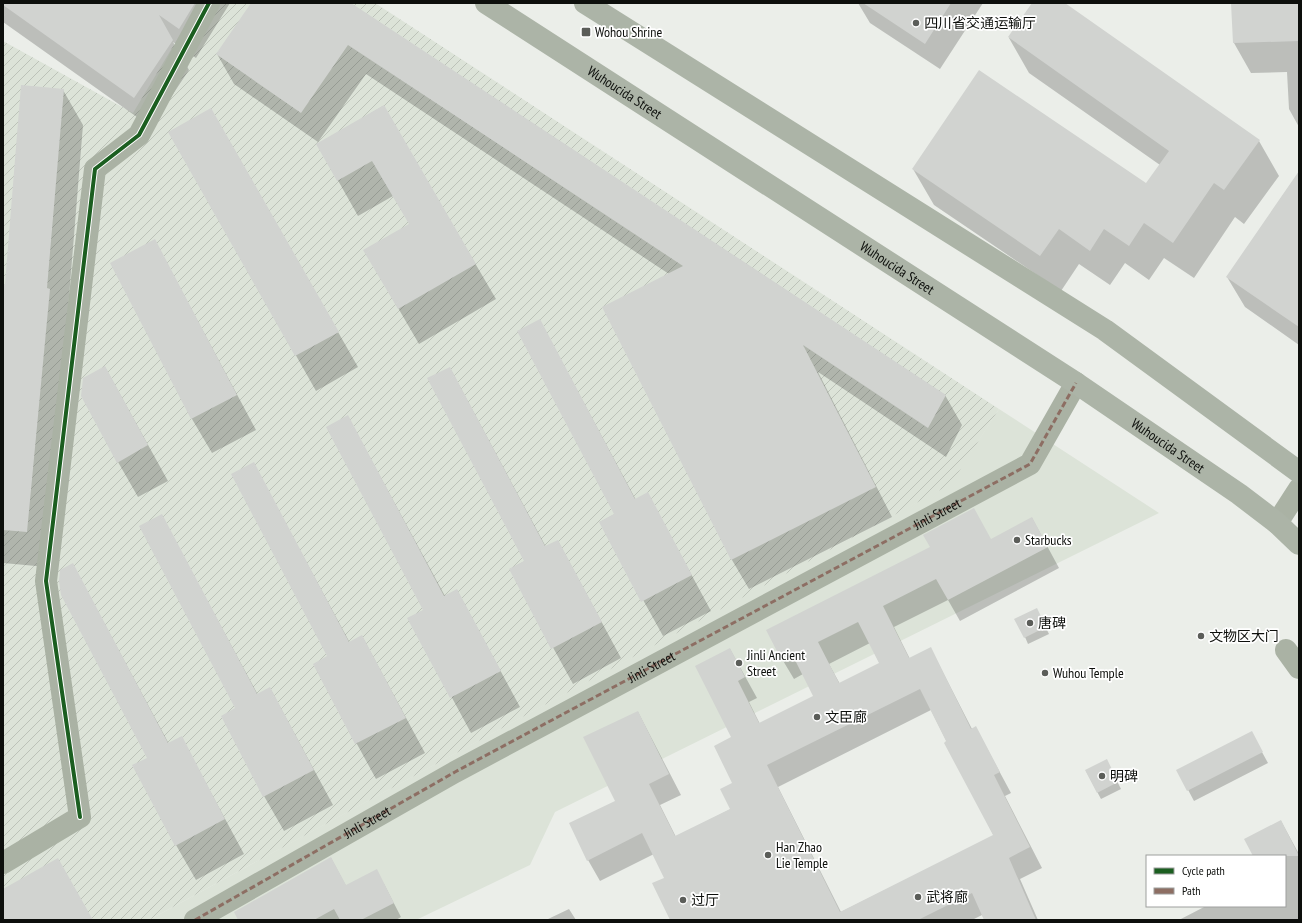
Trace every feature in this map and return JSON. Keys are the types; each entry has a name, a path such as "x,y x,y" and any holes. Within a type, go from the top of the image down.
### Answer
{"main road":[{"name":"Wuhoucida Street","path":"486,3 1076,383 1239,494 1277,523 1299,544"},
{"path":"585,3 1105,330 1299,472"}],"street":[{"path":"3,863 80,817 46,580 95,169 139,135 210,3"},
{"name":"Jinli Street","path":"195,920 454,772 1030,464 1076,383"},
{"path":"1277,523 1299,489"},
{"path":"1286,650 1299,668"}],"shaded area":[{"path":"199,3 375,3 999,409 951,484 149,920 3,920 3,41 133,113"},
{"name":"Jinli Ancient Street","path":"999,409 1159,513 555,812 530,865 416,920 149,920 950,484"}],"building":[{"path":"3,3 195,3 179,29 159,15 173,40 134,98 3,5"},
{"path":"251,3 351,3 946,395 928,428 803,345 876,487 731,560 602,307 683,266 348,45 301,113 216,54"},
{"name":"四川省交通运输厅","path":"863,3 951,3 925,44"},
{"path":"1032,3 1065,3 1260,140 1224,190 1214,183 1173,243 1144,223 1129,246 1104,229 1090,251 1059,229 1040,256 912,169 979,70 1146,183 1169,151 1008,37"},
{"path":"1231,3 1299,3 1299,41 1233,43"},
{"path":"21,85 64,89 47,288 50,289 27,532 3,530 3,284 5,284"},
{"path":"384,105 476,264 398,309 363,250 409,224 372,161 337,181 316,144"},
{"path":"211,108 339,332 295,356 168,132"},
{"path":"1299,171 1299,327 1226,277"},
{"path":"155,239 237,395 191,419 110,263"},
{"path":"540,319 635,499 648,492 692,575 641,602 599,522 614,514 517,331"},
{"path":"105,366 148,445 117,463 81,396 83,378"},
{"path":"450,367 545,546 558,540 602,622 551,649 509,569 524,561 427,378"},
{"path":"348,415 444,596 457,589 501,671 450,698 407,618 423,610 326,427"},
{"path":"254,462 349,642 362,635 406,718 355,744 313,664 327,656 231,474"},
{"path":"974,508 991,539 1032,517 1048,547 948,600 936,579 883,606 909,658 931,647 971,729 976,726 1000,772 994,775 1030,847 1009,858 1036,920 984,920 972,893 918,920 670,920 652,883 664,878 642,833 587,861 569,823 615,801 583,737 638,711 669,774 649,784 675,836 730,809 720,789 732,783 714,746 731,737 695,666 730,648 745,677 738,681 759,723 813,696 792,654 781,659 766,630 930,547 923,535","holes":["858,622 879,663 839,683 818,642","920,689 946,741 944,743 993,835 840,912 767,765"]},
{"path":"162,514 257,694 270,687 314,770 263,797 221,716 235,708 139,526"},
{"path":"73,563 168,743 182,736 225,819 175,846 132,765 147,758 61,595 59,581 60,570"},
{"name":"唐碑","path":"1037,608 1046,627 1024,638 1014,619"},
{"path":"1252,731 1263,752 1187,791 1176,770"},
{"name":"明碑","path":"1107,759 1118,782 1097,793 1085,770"},
{"path":"1281,820 1299,856 1252,855 1244,839"},
{"path":"331,857 346,885 377,869 394,903 361,920 340,920 334,909 314,920 238,920 234,912"},
{"path":"58,858 93,920 3,920 3,889"}],"marked path":[{"path":"195,920 455,772 1030,464 1076,383"}],"cycle path":[{"path":"80,817 46,581 95,169 139,135 209,3"}],"place":[{"name":"四川省交通运输厅","path":"916,23"},
{"name":"Wohou Shrine","path":"586,32"},
{"name":"Starbucks","path":"1017,540"},
{"name":"唐碑","path":"1030,623"},
{"name":"文物区大门","path":"1201,636"},
{"name":"Jinli Ancient Street","path":"739,663"},
{"name":"Wuhou Temple","path":"1045,673"},
{"name":"文臣廊","path":"817,717"},
{"name":"明碑","path":"1102,776"},
{"name":"Han Zhao Lie Temple","path":"768,855"},
{"name":"武将廊","path":"918,897"},
{"name":"过厅","path":"683,900"}]}
